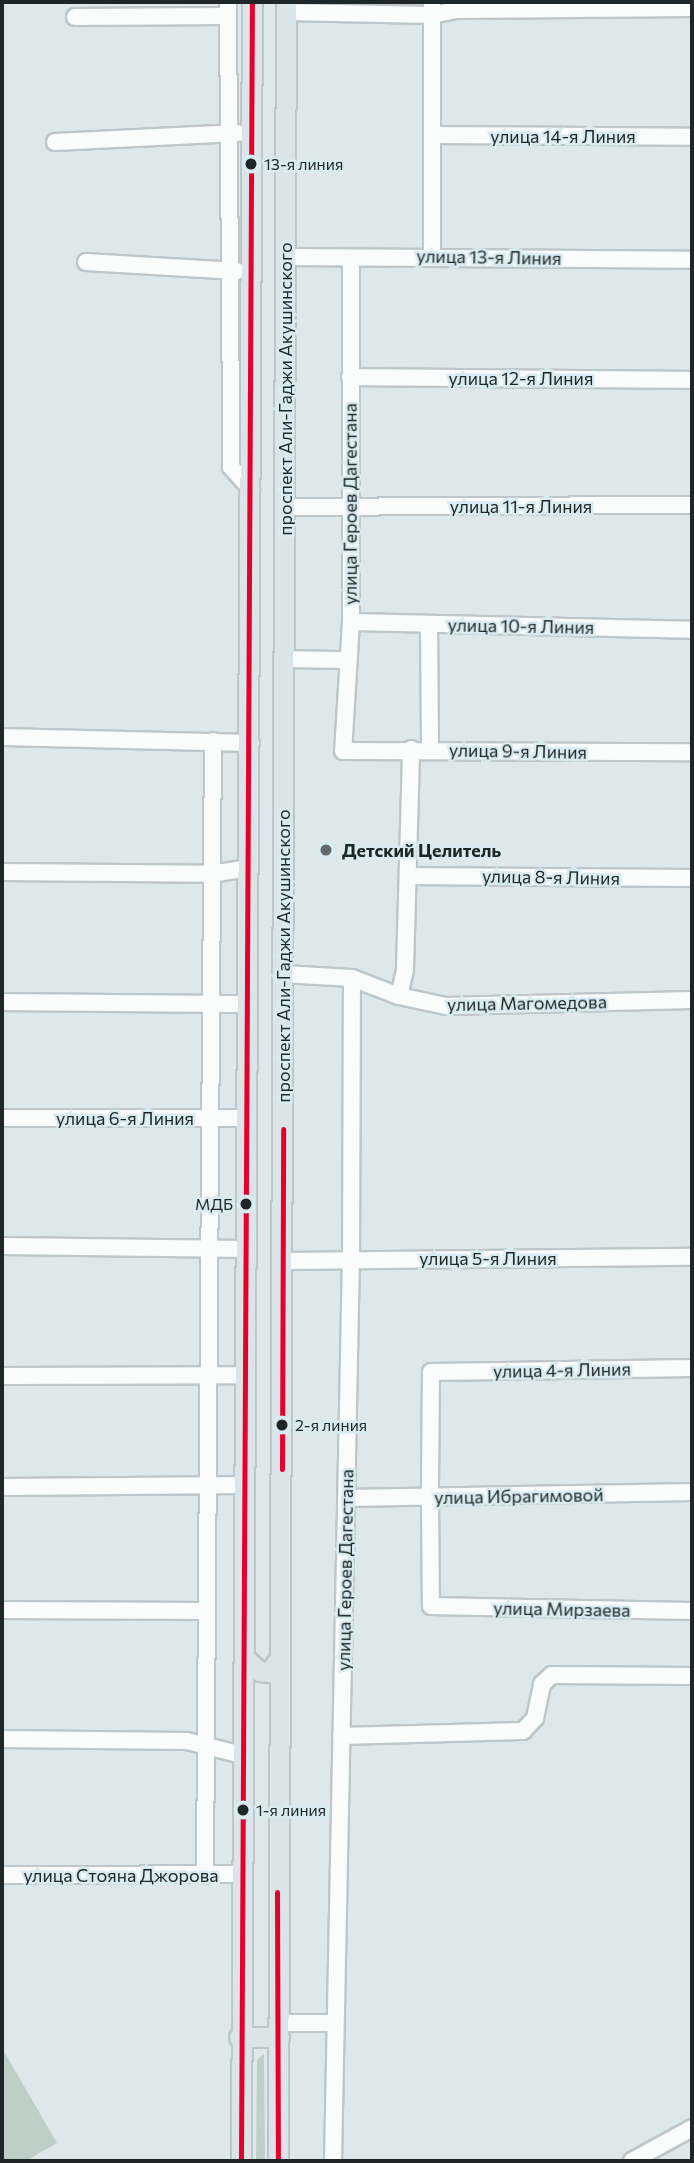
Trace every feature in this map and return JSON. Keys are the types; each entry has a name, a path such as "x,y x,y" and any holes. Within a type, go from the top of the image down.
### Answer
{"main road":[{"name":"проспект Али-Гаджи Акушинского","path":"241,2161 239,2038 244,1658 244,1250 251,743 252,2"},
{"name":"проспект Али-Гаджи Акушинского","path":"278,2161 284,1261 286,7"},
{"path":"251,489 266,476 276,475 286,497"},
{"path":"244,1658 259,1671 270,1672 280,1657"},
{"path":"239,2038 279,2030"}],"street":[{"path":"286,7 692,8"},
{"path":"432,8 432,256"},
{"path":"75,17 228,9 231,467 251,489"},
{"path":"55,142 250,132"},
{"name":"улица 14-я Линия","path":"434,135 692,137"},
{"name":"улица 13-я Линия","path":"285,257 432,256 692,261"},
{"name":"улица Героев Дагестана","path":"343,751 351,622 351,258"},
{"path":"86,262 250,271"},
{"name":"улица 12-я Линия","path":"350,377 692,380"},
{"name":"улица 11-я Линия","path":"286,497 349,507 692,505"},
{"name":"улица 10-я Линия","path":"351,622 692,630"},
{"path":"429,624 430,749"},
{"path":"283,659 348,660"},
{"path":"2,737 251,743"},
{"path":"205,1875 206,1249 213,741"},
{"path":"399,996 405,969 410,876 411,749"},
{"name":"улица 9-я Линия","path":"343,751 430,749 692,752"},
{"path":"2,872 211,874 248,868"},
{"name":"улица 8-я Линия","path":"410,876 692,878"},
{"name":"улица Магомедова","path":"283,974 352,978 399,996 446,1006 692,1000"},
{"name":"улица Героев Дагестана","path":"333,2161 351,1259 352,978"},
{"path":"2,1002 249,1004"},
{"name":"улица 6-я Линия","path":"2,1118 247,1118"},
{"path":"2,1247 244,1250"},
{"name":"улица 5-я Линия","path":"284,1261 692,1257"},
{"name":"улица 4-я Линия","path":"430,1498 431,1372 692,1368"},
{"path":"2,1376 244,1375"},
{"path":"2,1487 244,1485"},
{"name":"улица Ибрагимовой","path":"346,1498 692,1492"},
{"name":"улица Мирзаева","path":"430,1498 431,1606 692,1612"},
{"path":"2,1610 205,1611"},
{"path":"341,1736 523,1731 535,1718 542,1684 552,1675 692,1676"},
{"path":"2,1740 204,1744 217,1752 242,1755"},
{"name":"улица Стояна Джорова","path":"2,1875 241,1874"},
{"path":"279,2030 335,2023"},
{"path":"632,2161 692,2128"}],"shaded area":[{"path":"2,2048 57,2143 26,2161 2,2161"},
{"path":"264,2054 265,2161 256,2161 257,2060"}],"transit line":[{"path":"241,2161 252,2"},
{"path":"282,1469 283,1129"},
{"path":"277,1892 278,2161"}],"place":[{"name":"13-я линия","path":"251,164"},
{"name":"Детский Целитель","path":"326,850"},
{"name":"МДБ","path":"246,1204"},
{"name":"2-я линия","path":"282,1425"},
{"name":"1-я линия","path":"243,1810"}]}
